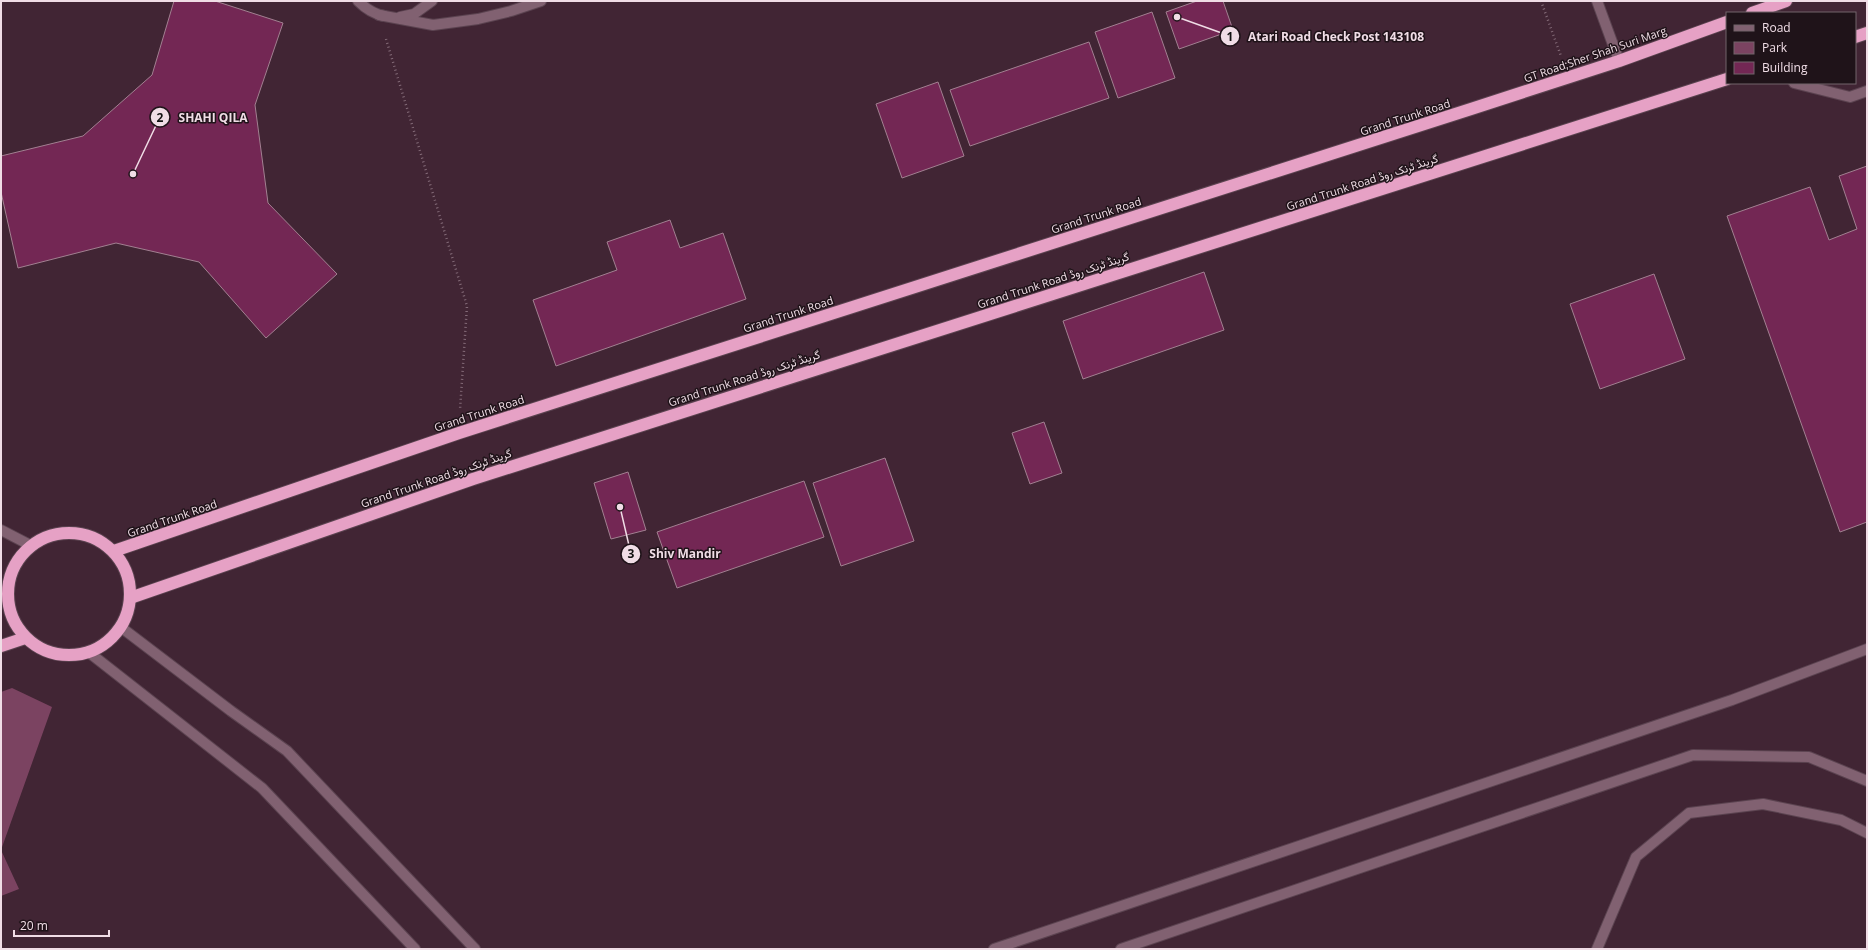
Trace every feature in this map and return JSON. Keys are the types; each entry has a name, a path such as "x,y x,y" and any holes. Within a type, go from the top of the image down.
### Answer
{"highway":[{"path":"1755,12 1786,1"},
{"name":"GT Road;Sher Shah Suri Marg","path":"1472,109 1618,61 1726,22"},
{"path":"1856,37 1867,33"},
{"name":"Grand Trunk Road گرینڈ ٹرنک روڈ","path":"130,598 473,478 1726,79"},
{"name":"Grand Trunk Road","path":"114,552 459,433 1472,109"},
{"path":"75,532 92,536 104,543 114,552 127,575 130,598 128,613 122,628 106,645 91,654 63,656 41,649 25,638 12,618 4,594 14,568 30,545 51,534 75,532"},
{"path":"1,646 25,638"}],"lane":[{"path":"358,1 363,6 379,15 433,25 478,19 511,11 541,1"},
{"path":"379,15 396,18 414,14 432,1"},
{"path":"1597,1 1618,61"},
{"path":"1798,84 1850,97 1867,91"},
{"path":"1,530 30,545"},
{"path":"122,628 231,711 287,751 475,949"},
{"path":"994,949 1732,700 1867,649"},
{"path":"91,654 262,788 415,949"},
{"path":"1121,949 1693,754 1809,757 1867,781"},
{"path":"1597,949 1636,857 1689,813 1763,804 1841,820 1867,833"}],"path":[{"path":"1541,1 1568,77"},
{"path":"379,15 467,306 459,433"}],"green space":[{"path":"12,688 52,707 1,850 1,692"},
{"path":"1,850 19,889 1,896"}],"building":[{"path":"174,1 215,1 283,23 255,105 268,203 337,274 266,338 199,262 116,243 18,268 1,192 1,156 83,136 152,75"},
{"path":"1197,1 1223,1 1233,30 1179,49 1166,12"},
{"path":"1152,12 1175,78 1118,98 1095,32"},
{"path":"1089,42 1109,98 970,146 950,90"},
{"path":"938,82 964,156 902,178 876,104"},
{"path":"1867,166 1867,522 1840,532 1727,216 1810,187 1829,240 1857,229 1839,176"},
{"path":"670,220 680,248 723,233 746,299 556,366 533,300 617,270 607,242"},
{"path":"1204,272 1224,330 1083,379 1063,321"},
{"path":"1654,274 1685,359 1600,389 1570,304"},
{"path":"1044,422 1062,473 1030,484 1012,433"},
{"path":"885,458 914,541 841,566 813,483"},
{"path":"628,472 646,530 611,539 594,483"},
{"path":"804,481 824,537 677,588 657,532"}],"place":[{"name":"Atari Road Check Post 143108","path":"1177,17"},
{"name":"SHAHI QILA","path":"133,174"},
{"name":"Shiv Mandir","path":"620,507"}]}
